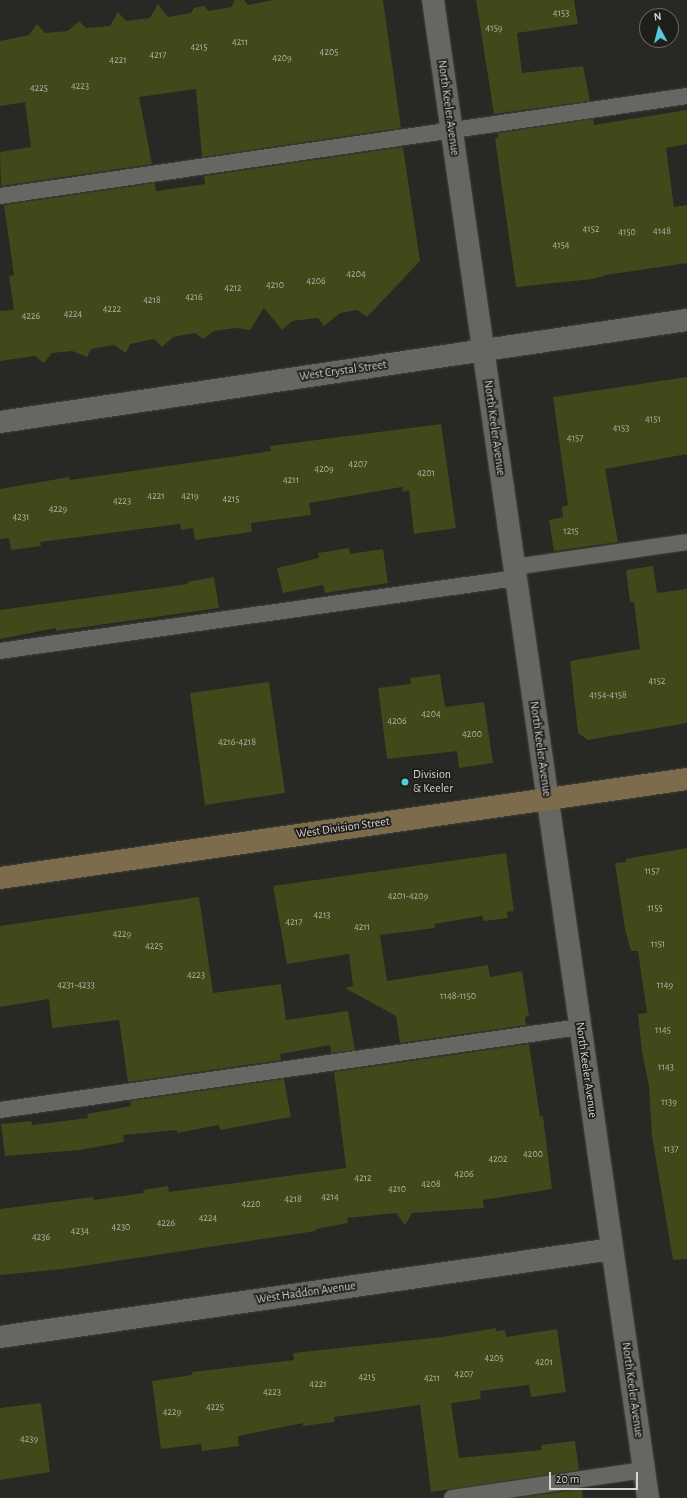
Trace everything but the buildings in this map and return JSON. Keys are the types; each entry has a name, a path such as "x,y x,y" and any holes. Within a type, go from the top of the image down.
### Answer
{"main road":[{"name":"West Division Street","path":"0,878 687,779"}],"street":[{"name":"North Keeler Avenue","path":"433,0 648,1498"},
{"name":"West Crystal Street","path":"0,422 687,320"},
{"name":"West Haddon Avenue","path":"0,1337 612,1249"}],"lane":[{"path":"0,196 687,96"},
{"path":"0,651 515,573 687,542"},
{"path":"0,1110 580,1027"},
{"path":"452,1498 644,1470"}],"place":[{"name":"Division & Keeler","path":"405,782"}]}
